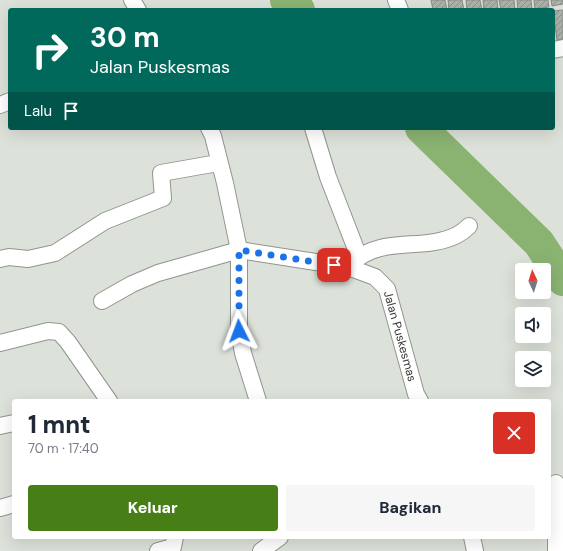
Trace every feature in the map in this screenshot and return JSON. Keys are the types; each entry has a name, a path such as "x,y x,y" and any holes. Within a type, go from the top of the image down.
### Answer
{"street":[{"path":"210,130 213,136 218,163 225,183 239,250 239,331 243,353 257,399"},
{"path":"314,130 353,262 370,250 382,247 440,240 458,235 469,226"},
{"path":"5,258 28,259 55,253 105,221 163,198 161,173 218,163"},
{"path":"102,301 132,284 158,273 239,250"},
{"name":"Jalan Puskesmas","path":"239,250 353,262 375,277 387,289 416,394 419,399"},
{"path":"0,343 48,331 58,332 68,342 108,399"},
{"path":"0,426 12,423"},
{"path":"556,483 556,551"},
{"path":"0,508 12,505"},
{"path":"261,551 277,539"},
{"path":"472,539 475,551"},
{"path":"158,551 174,542"}],"building":[{"path":"431,0 445,0 447,8 433,8"},
{"path":"448,0 462,0 464,8 449,8"},
{"path":"466,0 480,0 482,8 467,8"},
{"path":"483,0 497,0 498,8 484,8"},
{"path":"499,0 514,0 515,8 501,8"},
{"path":"517,0 531,0 532,8 518,8"},
{"path":"534,0 548,0 549,7 535,8"},
{"path":"551,0 563,0 563,4 552,6"},
{"path":"563,10 563,39 557,40 555,11"}],"waterway":[{"path":"286,0 296,8"},
{"path":"423,130 539,243 563,280"}],"route":[{"path":"239,331 239,250 334,265"}]}
